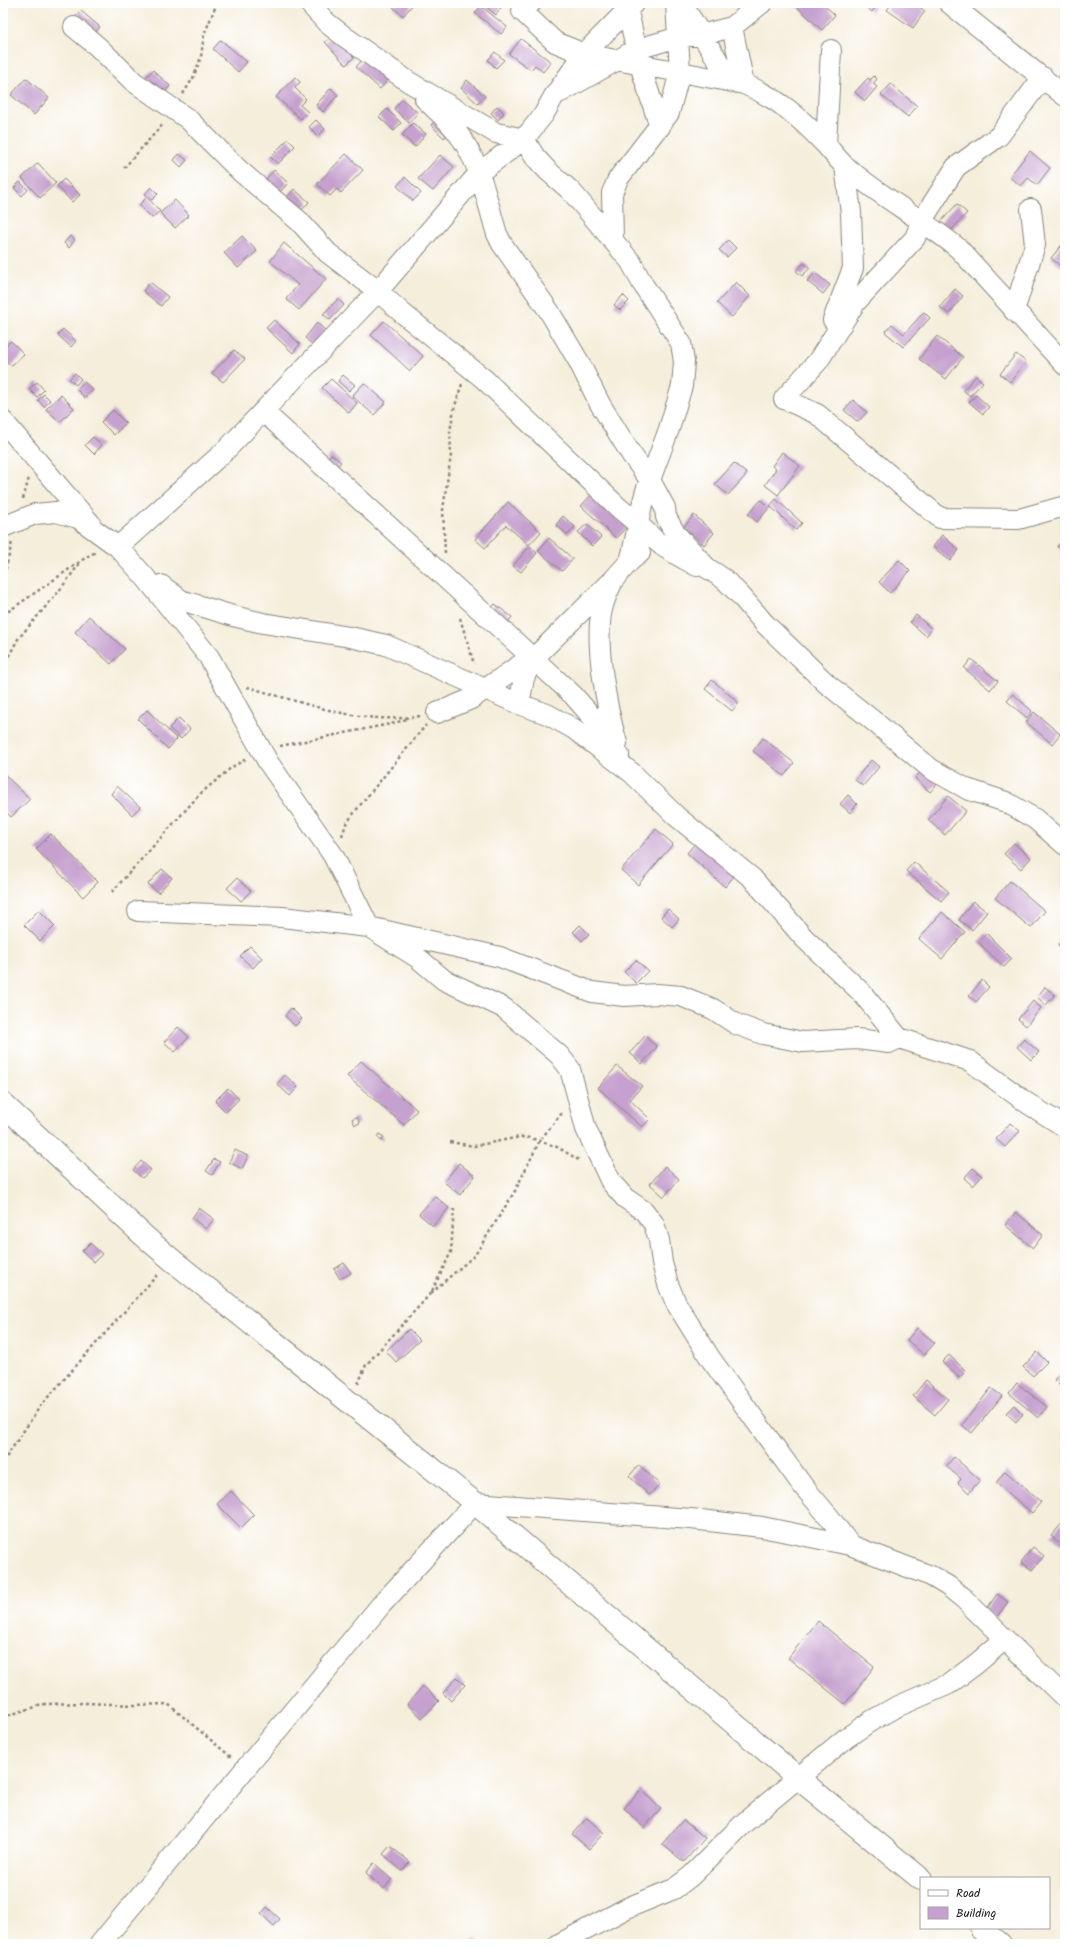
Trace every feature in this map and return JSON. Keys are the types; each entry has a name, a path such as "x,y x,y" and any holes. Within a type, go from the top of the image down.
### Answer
{"main road":[{"path":"3,1104 138,1231 172,1260 475,1503 798,1778 920,1878"},
{"path":"982,1929 1000,1944"}],"street":[{"path":"309,3 344,37 409,82 496,133 524,138 535,157 548,171 571,191 631,262 642,283 681,343 684,362 682,386 669,429 643,495 639,523 630,561"},
{"path":"530,3 522,11 555,42 584,54 615,60 639,57 679,37 701,35 732,28 762,3"},
{"path":"613,239 612,193 618,179 660,127 669,113 680,72 676,3"},
{"path":"681,3 717,59 736,83"},
{"path":"949,3 1065,96"},
{"path":"118,547 226,450 378,291 480,172 524,138 544,114 554,96 584,54 629,5"},
{"path":"629,5 639,57 660,127"},
{"path":"74,27 97,46 134,82 188,119 240,171 294,216 328,253 378,291 401,312 484,379 620,509 639,523 656,540 698,566 707,568"},
{"path":"732,28 736,83"},
{"path":"826,145 832,50"},
{"path":"639,57 680,72 736,83 764,93 787,107 845,166 959,249 1014,311 1065,365"},
{"path":"554,96 615,60"},
{"path":"1043,77 999,136 956,167 921,222 915,238 855,303 818,361 784,399 817,414 940,518 1019,519 1065,516"},
{"path":"409,82 457,132 480,172 497,234 502,244 549,311 579,362 600,404 630,454 650,480 666,508 666,517 656,540 630,561 614,579 591,599 541,651 471,699 437,713"},
{"path":"818,361 853,268 851,213 845,166"},
{"path":"1014,311 1035,245 1030,209"},
{"path":"263,410 447,581 573,695 593,718 632,773"},
{"path":"3,421 97,530"},
{"path":"1019,519 1065,506"},
{"path":"3,527 35,514 56,512 78,518 97,530 118,547 145,577 209,657 268,762 334,855 369,927 418,958 444,980 504,1008 560,1055 570,1069 586,1129 611,1182 625,1198 644,1211 654,1224 668,1284 680,1309 710,1358 803,1486 850,1545"},
{"path":"666,517 675,533 707,568 724,579 764,623 827,684 930,769 967,789 1006,802 1034,819 1065,846"},
{"path":"145,577 160,584 181,600 263,623 373,641 410,654 519,704 547,714 574,729 632,773 676,816 752,878 804,938 861,992 899,1038 970,1062 1027,1103 1065,1127"},
{"path":"614,579 603,603 600,642 609,716 617,743 632,773"},
{"path":"519,704 524,678 532,658"},
{"path":"138,911 282,917 369,927 500,957 592,992 624,996 657,994 681,996 714,1009 736,1024 763,1034 803,1042 857,1039 889,1043 899,1038"},
{"path":"100,1944 381,1605 475,1503 691,1519 762,1527 850,1545 931,1576 948,1586 964,1599 1065,1698"},
{"path":"559,1944 627,1908 674,1889 691,1876 745,1822 846,1738 894,1708 949,1684 976,1664 1005,1639"}],"path":[{"path":"447,581 443,510 450,455 450,431 454,409 464,376 463,362"},
{"path":"3,615 91,554 118,547"},
{"path":"3,667 18,639 59,591 81,561"},
{"path":"458,612 472,659 485,689"},
{"path":"240,685 325,709 364,717 409,718"},
{"path":"112,892 200,794 232,767 262,750 437,713"},
{"path":"334,855 346,824 399,757 437,713"},
{"path":"349,1402 366,1365 431,1292 475,1255 515,1191 540,1140 564,1110 575,1089"},
{"path":"450,1142 474,1146 520,1137 540,1140 580,1160"},
{"path":"431,1292 451,1252 454,1209"},
{"path":"3,1462 41,1405 172,1260"},
{"path":"3,1717 45,1704 168,1704 245,1769"}],"building":[{"path":"397,3 414,3 403,16 393,7"},
{"path":"481,3 495,3 501,8 496,15"},
{"path":"793,3 822,3 835,15 822,30"},
{"path":"861,3 878,3 872,12"},
{"path":"892,3 914,3 925,11 913,28 887,10"},
{"path":"481,6 507,27 501,34 475,13"},
{"path":"81,11 100,27 92,36 73,19"},
{"path":"334,35 354,57 346,65 325,42"},
{"path":"521,39 551,62 543,72 535,65 531,70 509,54"},
{"path":"221,40 247,62 238,72 213,49"},
{"path":"495,52 504,60 496,68 488,60"},
{"path":"364,58 388,80 380,89 356,67"},
{"path":"153,70 170,86 163,94 146,77"},
{"path":"874,76 877,79 873,84 877,87 865,101 855,92 868,78 870,80"},
{"path":"295,77 300,82 295,88 306,99 300,105 308,112 301,119 276,97"},
{"path":"26,78 49,98 34,115 11,95"},
{"path":"467,80 485,96 478,104 461,88"},
{"path":"891,84 917,106 908,117 881,95"},
{"path":"331,88 338,95 323,112 316,105"},
{"path":"402,99 418,113 409,123 394,109"},
{"path":"497,106 504,113 498,120 491,113"},
{"path":"387,109 401,123 394,131 379,117"},
{"path":"438,118 451,131 444,138 431,125"},
{"path":"316,120 325,129 318,136 309,127"},
{"path":"413,123 426,134 415,147 402,135"},
{"path":"288,139 295,146 278,164 270,157"},
{"path":"1030,151 1050,168 1037,185 1028,178 1021,186 1009,177"},
{"path":"179,154 187,160 181,167 174,160"},
{"path":"346,154 363,170 341,193 337,189 330,196 317,184"},
{"path":"440,155 454,167 433,191 418,179"},
{"path":"38,163 56,183 40,198 22,178"},
{"path":"274,170 288,183 280,192 266,179"},
{"path":"405,177 421,193 413,201 397,186"},
{"path":"64,179 80,195 72,202 57,186"},
{"path":"20,182 28,190 22,196 14,188"},
{"path":"151,187 158,194 152,200 145,194"},
{"path":"294,189 309,202 302,210 287,197"},
{"path":"147,197 160,211 152,218 139,205"},
{"path":"175,200 189,215 175,228 160,213"},
{"path":"957,204 967,213 947,235 937,226"},
{"path":"70,236 75,240 69,248 64,243"},
{"path":"242,236 257,251 238,268 224,253"},
{"path":"728,240 736,248 727,257 719,250"},
{"path":"1065,241 1065,270 1051,258"},
{"path":"284,243 326,279 299,310 286,299 298,285 270,261"},
{"path":"804,263 810,268 802,276 796,271"},
{"path":"815,273 830,285 823,294 807,281"},
{"path":"150,282 168,297 161,306 143,291"},
{"path":"736,282 750,296 732,317 717,303"},
{"path":"955,289 963,296 949,314 940,307"},
{"path":"623,295 629,301 620,310 614,305"},
{"path":"338,299 344,305 330,320 323,314"},
{"path":"924,312 930,318 903,347 885,332 892,324 904,334"},
{"path":"3,316 7,321 3,324"},
{"path":"274,320 300,344 293,353 266,328"},
{"path":"384,321 423,356 410,371 371,335"},
{"path":"317,323 326,331 314,346 305,338"},
{"path":"63,329 76,341 71,347 58,335"},
{"path":"937,336 963,357 946,379 919,359"},
{"path":"11,341 24,354 11,366 3,357 3,348"},
{"path":"234,350 245,359 223,382 212,373"},
{"path":"1016,354 1026,362 1010,382 1000,374"},
{"path":"75,373 81,379 76,385 69,379"},
{"path":"343,375 355,385 349,391 338,381"},
{"path":"976,376 983,382 970,396 963,390"},
{"path":"331,379 357,403 349,413 322,388"},
{"path":"37,382 44,390 37,397 29,389"},
{"path":"84,382 93,390 85,398 77,390"},
{"path":"364,383 386,402 374,415 352,396"},
{"path":"44,394 50,400 44,407 38,400"},
{"path":"61,395 74,408 60,422 46,409"},
{"path":"976,395 989,407 983,414 969,402"},
{"path":"853,400 867,412 858,422 844,410"},
{"path":"113,410 126,423 114,435 101,422"},
{"path":"93,437 102,445 94,454 85,445"},
{"path":"782,452 800,466 778,495 765,485 776,469 772,466"},
{"path":"331,454 341,462 335,469 326,461"},
{"path":"734,463 747,474 728,495 715,484"},
{"path":"592,494 627,527 616,538 581,506"},
{"path":"776,499 802,523 796,530 770,506"},
{"path":"761,500 769,508 757,522 748,514"},
{"path":"508,502 541,532 529,545 506,525 485,548 475,539"},
{"path":"694,515 714,533 704,545 684,527"},
{"path":"563,516 575,527 568,535 556,525"},
{"path":"587,524 601,537 592,546 578,532"},
{"path":"942,535 959,550 950,561 933,547"},
{"path":"549,538 573,559 562,571 538,551"},
{"path":"1064,540 1065,541 1065,554 1057,546"},
{"path":"530,546 537,553 521,572 513,566"},
{"path":"899,560 910,571 890,593 879,582"},
{"path":"495,604 512,617 505,626 488,612"},
{"path":"916,615 932,629 926,636 910,622"},
{"path":"89,616 125,649 111,664 75,632"},
{"path":"971,659 998,681 990,690 964,668"},
{"path":"712,680 739,703 732,711 705,689"},
{"path":"1013,694 1032,711 1027,718 1007,701"},
{"path":"147,710 177,739 168,749 138,719"},
{"path":"1034,712 1060,734 1052,744 1026,722"},
{"path":"179,718 190,729 181,739 169,728"},
{"path":"763,738 794,763 784,776 753,751"},
{"path":"871,760 879,767 863,786 855,780"},
{"path":"924,769 938,783 930,792 915,778"},
{"path":"3,773 30,799 11,817 3,809"},
{"path":"1065,778 1065,786 1061,783"},
{"path":"117,786 140,807 132,815 111,794"},
{"path":"848,795 857,804 850,813 840,804"},
{"path":"948,796 966,811 945,835 928,820"},
{"path":"656,829 673,844 638,885 621,870"},
{"path":"51,834 98,882 83,897 36,849"},
{"path":"697,841 735,875 725,887 687,853"},
{"path":"1014,843 1031,858 1021,869 1004,854"},
{"path":"914,862 949,892 941,901 906,871"},
{"path":"162,869 172,878 158,893 148,884"},
{"path":"237,878 251,891 241,901 227,888"},
{"path":"1010,881 1045,911 1031,928 995,898"},
{"path":"973,901 987,912 972,930 959,920"},
{"path":"668,909 679,919 672,927 661,917"},
{"path":"39,910 55,926 40,941 24,925"},
{"path":"942,912 965,932 942,959 919,939"},
{"path":"580,925 589,934 582,941 573,932"},
{"path":"986,933 1012,959 1004,967 978,942"},
{"path":"1065,936 1065,951 1058,945"},
{"path":"250,946 262,958 253,968 240,956"},
{"path":"636,960 648,971 636,983 624,972"},
{"path":"982,980 989,987 976,1002 969,996"},
{"path":"1045,987 1055,995 1046,1005 1037,997"},
{"path":"1033,1001 1041,1008 1026,1026 1018,1019"},
{"path":"291,1008 302,1019 295,1026 285,1016"},
{"path":"178,1027 189,1037 175,1052 164,1042"},
{"path":"645,1036 657,1047 642,1064 630,1053"},
{"path":"1024,1039 1039,1052 1031,1060 1017,1047"},
{"path":"361,1061 417,1110 404,1125 347,1076"},
{"path":"617,1066 642,1086 630,1100 650,1119 642,1127 598,1088"},
{"path":"285,1075 298,1087 290,1096 277,1084"},
{"path":"228,1088 239,1099 226,1112 215,1101"},
{"path":"357,1117 360,1123 355,1125 352,1119"},
{"path":"1010,1123 1020,1131 1005,1147 996,1139"},
{"path":"379,1134 384,1137 382,1141 377,1137"},
{"path":"235,1150 248,1156 242,1169 229,1162"},
{"path":"214,1159 220,1162 212,1175 206,1171"},
{"path":"141,1161 151,1170 142,1178 133,1170"},
{"path":"459,1163 475,1176 460,1195 444,1182"},
{"path":"665,1166 679,1179 664,1197 650,1184"},
{"path":"973,1168 982,1176 973,1186 964,1178"},
{"path":"435,1196 449,1208 433,1226 419,1214"},
{"path":"199,1208 214,1219 206,1229 192,1218"},
{"path":"1016,1212 1043,1235 1033,1248 1005,1225"},
{"path":"90,1243 102,1254 94,1262 82,1251"},
{"path":"344,1263 351,1273 340,1279 334,1269"},
{"path":"917,1328 935,1343 924,1355 907,1340"},
{"path":"409,1329 420,1340 396,1362 386,1351"},
{"path":"1037,1352 1047,1362 1033,1376 1023,1367"},
{"path":"949,1355 966,1371 959,1378 942,1362"},
{"path":"1059,1374 1065,1380 1065,1385 1062,1388 1054,1380"},
{"path":"926,1380 948,1399 935,1415 913,1396"},
{"path":"1017,1383 1047,1407 1038,1418 1009,1393"},
{"path":"991,1388 1002,1396 972,1433 962,1425"},
{"path":"1014,1405 1023,1414 1016,1422 1006,1413"},
{"path":"954,1457 980,1480 969,1493 958,1483 961,1479 946,1466"},
{"path":"639,1465 660,1485 649,1495 629,1476"},
{"path":"1005,1471 1041,1502 1032,1513 996,1483"},
{"path":"231,1491 254,1515 241,1528 217,1504"},
{"path":"1064,1521 1065,1542 1062,1545 1051,1536"},
{"path":"1033,1547 1044,1556 1032,1570 1021,1562"},
{"path":"997,1594 1008,1602 996,1618 986,1610"},
{"path":"818,1621 874,1667 845,1704 788,1658"},
{"path":"457,1677 465,1685 451,1701 443,1693"},
{"path":"423,1686 439,1701 422,1718 407,1704"},
{"path":"641,1790 661,1809 644,1828 624,1808"},
{"path":"587,1818 604,1833 589,1849 572,1834"},
{"path":"683,1820 705,1838 684,1862 662,1844"},
{"path":"390,1846 410,1862 402,1871 383,1854"},
{"path":"374,1863 392,1879 384,1889 366,1873"},
{"path":"267,1907 280,1919 274,1926 261,1914"},
{"path":"475,1939 482,1944 471,1944"}]}
